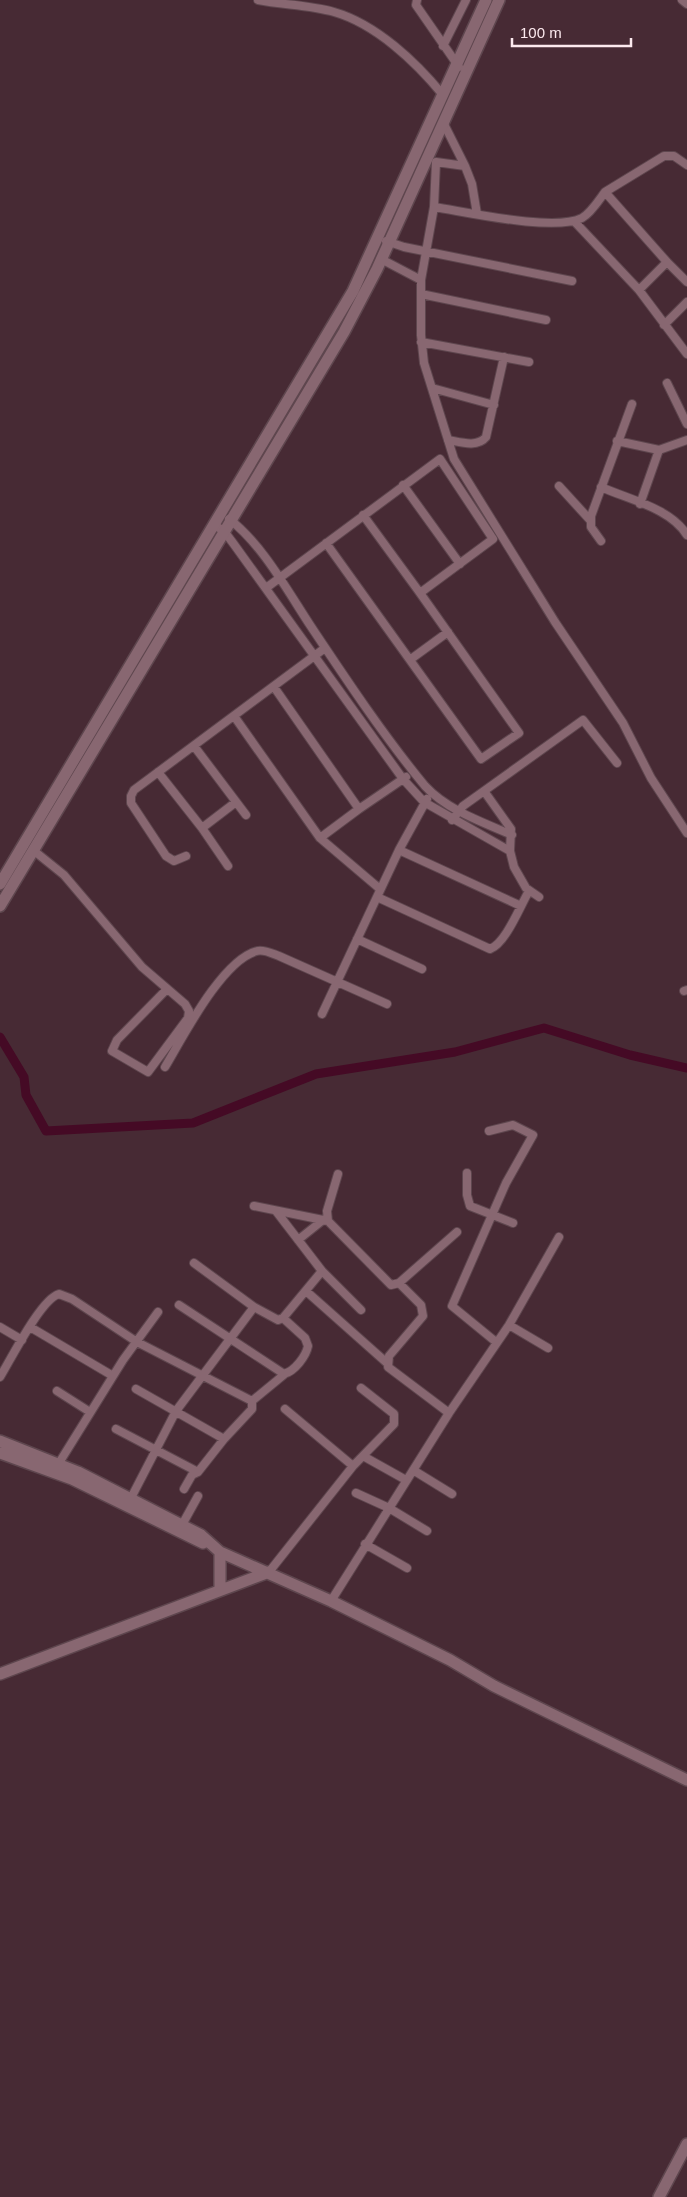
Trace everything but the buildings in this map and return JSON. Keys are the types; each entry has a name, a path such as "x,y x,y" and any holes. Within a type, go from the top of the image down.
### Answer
{"main road":[{"path":"226,517 384,240 443,122 486,0"},
{"path":"0,884 219,528 344,332 381,259 384,240 443,95 461,69 498,0"},
{"path":"0,906 219,528"},
{"path":"0,1441 59,1463 131,1498 201,1536 217,1549 220,1590"},
{"path":"0,1453 72,1479 197,1542 217,1549 331,1601 450,1660 494,1686 687,1780"},
{"path":"0,1674 269,1572"},
{"path":"659,2197 686,2147"}],"street":[{"path":"258,0 328,11 353,20 402,52 421,68 443,95"},
{"path":"417,0 416,5 442,46 461,69"},
{"path":"442,46 466,0"},
{"path":"682,0 687,4"},
{"path":"443,122 472,184 477,214"},
{"path":"434,207 537,222 574,221 584,217 605,192 664,156 674,156 687,165"},
{"path":"465,166 436,162 434,207 421,280 421,342 432,388 454,459 556,622 623,723 651,778 687,833"},
{"path":"605,192 687,282"},
{"path":"574,221 639,290 687,354"},
{"path":"384,240 572,281"},
{"path":"381,259 421,280"},
{"path":"639,290 667,262"},
{"path":"421,294 546,320"},
{"path":"664,325 687,302"},
{"path":"421,342 529,362"},
{"path":"448,440 482,442 489,429 504,358"},
{"path":"667,383 687,424"},
{"path":"432,388 494,405"},
{"path":"590,520 617,441 632,404"},
{"path":"617,441 659,450 687,440"},
{"path":"640,504 659,450"},
{"path":"266,588 440,459 493,539 420,593"},
{"path":"404,485 460,564"},
{"path":"559,486 590,520 593,532 601,541"},
{"path":"601,487 664,512 681,526 687,535"},
{"path":"326,542 481,760 519,733 363,515"},
{"path":"226,517 247,535 279,578 325,648 414,772 432,793 459,811 512,835"},
{"path":"219,528 266,588 403,779 424,802 452,820 510,851"},
{"path":"411,659 448,632"},
{"path":"186,856 174,861 166,856 131,803 130,796 134,790 325,648"},
{"path":"274,687 359,809"},
{"path":"234,716 320,838 379,893 490,949 503,939 530,891"},
{"path":"452,820 459,811 484,791 583,720 617,763"},
{"path":"194,746 246,815"},
{"path":"158,772 202,828 228,866"},
{"path":"320,838 414,772"},
{"path":"484,791 508,822 512,835 510,851 514,867 530,891 539,897"},
{"path":"322,1014 399,850 424,802 432,793"},
{"path":"202,828 236,802"},
{"path":"33,850 64,875 136,960 185,1004 189,1011 188,1018 148,1072 112,1051 117,1040 167,989"},
{"path":"399,850 520,906"},
{"path":"357,939 422,969"},
{"path":"165,1067 220,980 238,962 257,951 279,956 387,1004"},
{"path":"490,1132 513,1125 533,1135 506,1182 452,1306 496,1342"},
{"path":"467,1173 467,1195 470,1206 491,1216 514,1223"},
{"path":"326,1221 327,1211 338,1174"},
{"path":"254,1206 326,1221 391,1285 399,1283 457,1232"},
{"path":"276,1211 322,1271 361,1310"},
{"path":"298,1240 326,1221"},
{"path":"331,1601 406,1480 508,1325 559,1237"},
{"path":"194,1263 254,1307 278,1320 283,1318 322,1271"},
{"path":"387,1363 389,1356 423,1316 421,1305 399,1283"},
{"path":"306,1291 410,1386 449,1413"},
{"path":"0,1377 30,1327 50,1299 59,1294 72,1300 137,1342 252,1401"},
{"path":"179,1305 280,1372 286,1373"},
{"path":"131,1498 176,1411 254,1307"},
{"path":"59,1463 113,1376 158,1312"},
{"path":"252,1401 291,1371 306,1354 308,1346 305,1338 283,1318"},
{"path":"508,1325 548,1348"},
{"path":"0,1327 22,1340"},
{"path":"30,1327 113,1376"},
{"path":"269,1572 353,1466 394,1424 396,1417 361,1388"},
{"path":"136,1389 224,1439"},
{"path":"57,1391 90,1412"},
{"path":"184,1489 192,1475 198,1472 224,1439 252,1409 252,1401"},
{"path":"285,1410 353,1466"},
{"path":"116,1429 154,1451 198,1472"},
{"path":"363,1456 406,1480"},
{"path":"413,1470 452,1494"},
{"path":"356,1493 389,1508 427,1530"},
{"path":"182,1525 198,1496"},
{"path":"365,1544 406,1568"}],"waterway":[{"path":"0,1037 24,1077 26,1095 46,1131 193,1123 316,1074 455,1052 544,1028 630,1055 687,1068"}]}
